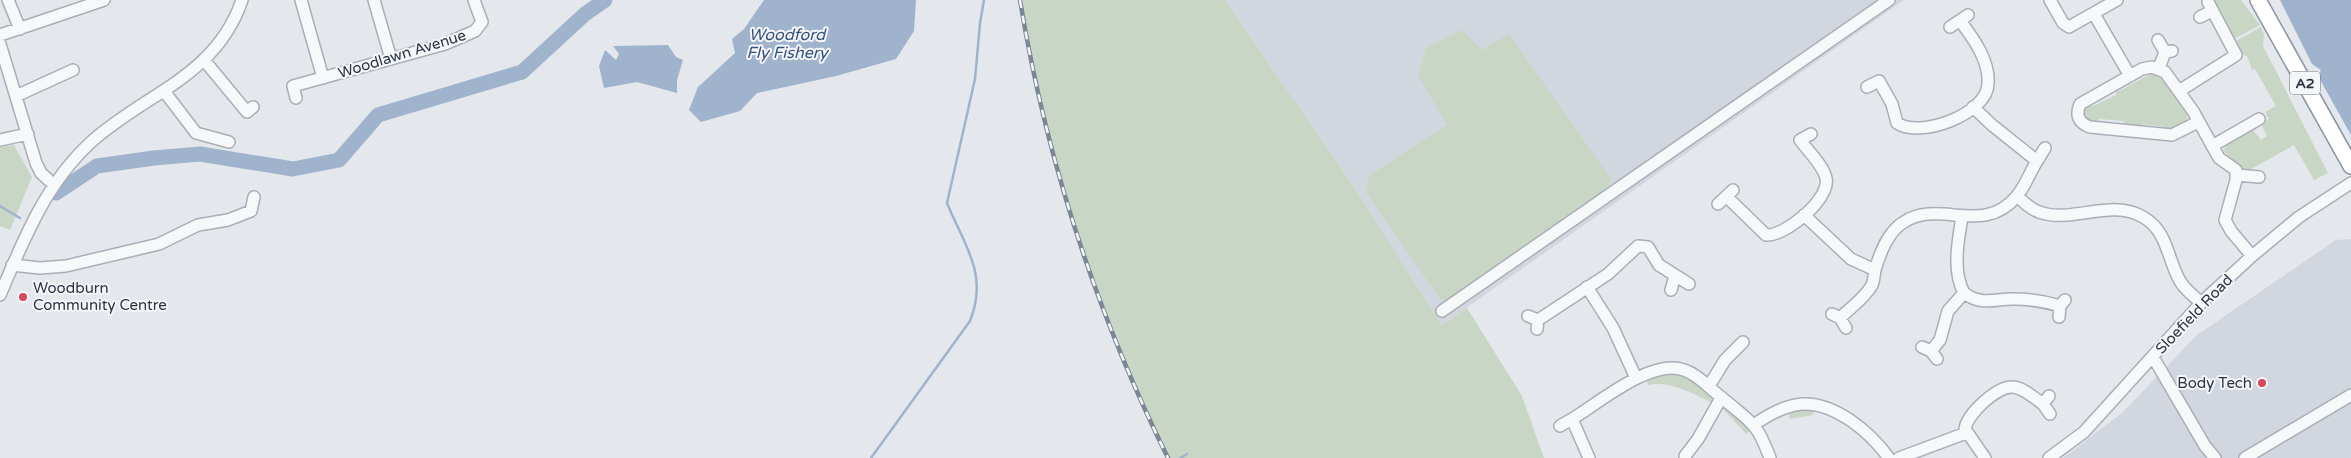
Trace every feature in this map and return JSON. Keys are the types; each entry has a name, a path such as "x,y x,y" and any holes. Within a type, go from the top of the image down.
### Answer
{"highway":[{"name":"A2","path":"2258,0 2351,166"}],"street":[{"path":"8,0 20,29"},
{"path":"0,35 104,0"},
{"path":"0,295 33,218 54,184 91,143 110,127 164,91 204,60 230,31 242,0"},
{"name":"Woodlawn Avenue","path":"300,0 323,78"},
{"path":"374,0 391,59"},
{"name":"Woodlawn Avenue","path":"296,98 293,86 445,44 478,30 481,25 481,19 474,0"},
{"path":"1442,311 1889,0"},
{"path":"2050,0 2063,23 2068,26 2094,14 2116,0"},
{"path":"2179,91 2236,55 2210,6 2200,17"},
{"path":"2094,14 2130,76"},
{"path":"1867,87 1880,77 1892,104 1897,123 1902,126 1928,128 1943,125 1974,107 1984,95 1989,82 1976,41 1960,21"},
{"path":"2158,40 2168,51 2160,68"},
{"path":"0,44 40,171 54,184"},
{"path":"204,60 246,112 253,107"},
{"path":"2160,68 2179,91 2219,158 2236,170 2237,176 2225,220 2231,231 2252,256"},
{"path":"2160,68 2142,69 2080,104 2078,119 2083,124 2172,135 2198,122"},
{"path":"16,96 73,70"},
{"path":"164,91 196,133 230,142"},
{"path":"1974,107 1992,125 2037,160"},
{"path":"2212,146 2259,119"},
{"path":"0,140 28,134"},
{"path":"1726,197 1766,235 1774,236 1782,232 1804,216 1817,202 1826,187 1824,173 1800,140 1811,134"},
{"path":"1839,320 1872,284 1885,244 1893,231 1903,222 1918,216 1931,214 1962,217 1988,215 2000,210 2017,196 2045,148"},
{"path":"2237,176 2259,177"},
{"name":"Sloefield Road","path":"2049,458 2084,432 2202,303 2252,256 2299,217 2351,184"},
{"path":"2017,196 2037,211 2050,215 2118,210 2133,212 2144,217 2160,231 2180,282 2202,303"},
{"path":"12,265 40,268 66,266 159,244 198,225 228,220 251,211 254,197"},
{"path":"1804,216 1850,259 1875,270"},
{"path":"1962,217 1957,268 1958,278 1964,293 1971,298 1984,302 2011,299 2031,300 2061,308"},
{"path":"1535,322 1608,274 1638,246 1648,248 1658,265 1689,284"},
{"path":"1671,290 1675,276"},
{"path":"1587,287 1613,328 1636,378"},
{"path":"1930,352 1940,340 1948,311 1964,293"},
{"path":"1709,386 1725,360 1743,342"},
{"path":"2153,357 2205,446 2216,458"},
{"path":"1560,426 1636,378 1654,370 1674,368 1690,372 1755,424 1770,458"},
{"path":"1985,458 1966,433 1966,424 1972,413 2005,388 2020,389 2047,405"},
{"path":"2245,458 2351,395"},
{"path":"1683,456 1698,439 1721,398"},
{"path":"1755,424 1786,407 1818,404 1831,408 1862,429 1872,437 1889,458"},
{"path":"1572,419 1589,458"},
{"path":"1899,458 1966,433"}],"shaded area":[{"path":"1225,0 1904,0 1442,325 1350,181"},
{"path":"2351,239 2351,458 2063,458 2122,413 2197,335 2336,240"}],"green space":[{"path":"1020,0 1225,0 1350,181 1442,325 1467,308 1522,396 1544,458 1169,458 1142,404 1118,349 1076,235 1044,118"},
{"path":"2213,0 2241,0 2260,25 2234,39"},
{"path":"2261,27 2264,35 2263,46 2328,173 2314,180 2294,145 2246,172 2243,172 2239,165 2224,152 2225,146 2253,130 2261,140 2267,136 2262,126 2269,119 2265,112 2276,106 2255,69 2252,70 2247,56 2240,54 2236,41"},
{"path":"1462,30 1482,50 1509,34 1611,179 1608,189 1451,300 1440,299 1366,192 1368,176 1447,125 1418,75 1426,48"},
{"path":"2152,73 2162,78 2187,114 2187,121 2168,131 2165,127 2143,124 2139,127 2125,125 2123,121 2099,119 2096,122 2084,119 2083,109 2088,105 2093,106 2116,95 2117,90 2119,91"},
{"path":"14,145 32,177 10,230 0,226 0,147"},
{"path":"1672,373 1683,376 1703,388 1712,398 1713,403 1673,386 1665,384 1648,385 1646,379"},
{"path":"1722,408 1726,409 1751,430 1746,434"},
{"path":"1814,409 1813,415 1790,419 1788,412"}],"water":[{"name":"Woodford Fly Fishery","path":"764,0 916,0 914,31 896,59 836,76 757,93 740,111 701,122 689,110 698,87 735,53 732,39 744,29"},
{"path":"2280,0 2351,0 2351,135 2318,76 2321,70 2312,64"},
{"path":"668,45 676,57 683,60 677,80 677,93 637,82 604,88 599,66 605,50 616,60 619,54 613,46"}],"waterway":[{"path":"56,193 97,166 154,158 200,154 293,169 339,160 378,115 522,72 585,14 605,0"},
{"path":"871,458 970,321 975,304 976,274 967,246 947,203 975,79 984,0"},
{"path":"0,206 20,218"},
{"path":"1180,458 1187,454"}],"railway":[{"path":"1020,0 1044,118 1077,235 1119,348 1168,458"}],"place":[{"name":"Woodburn Community Centre","path":"23,297"},
{"name":"Body Tech","path":"2262,383"}]}
